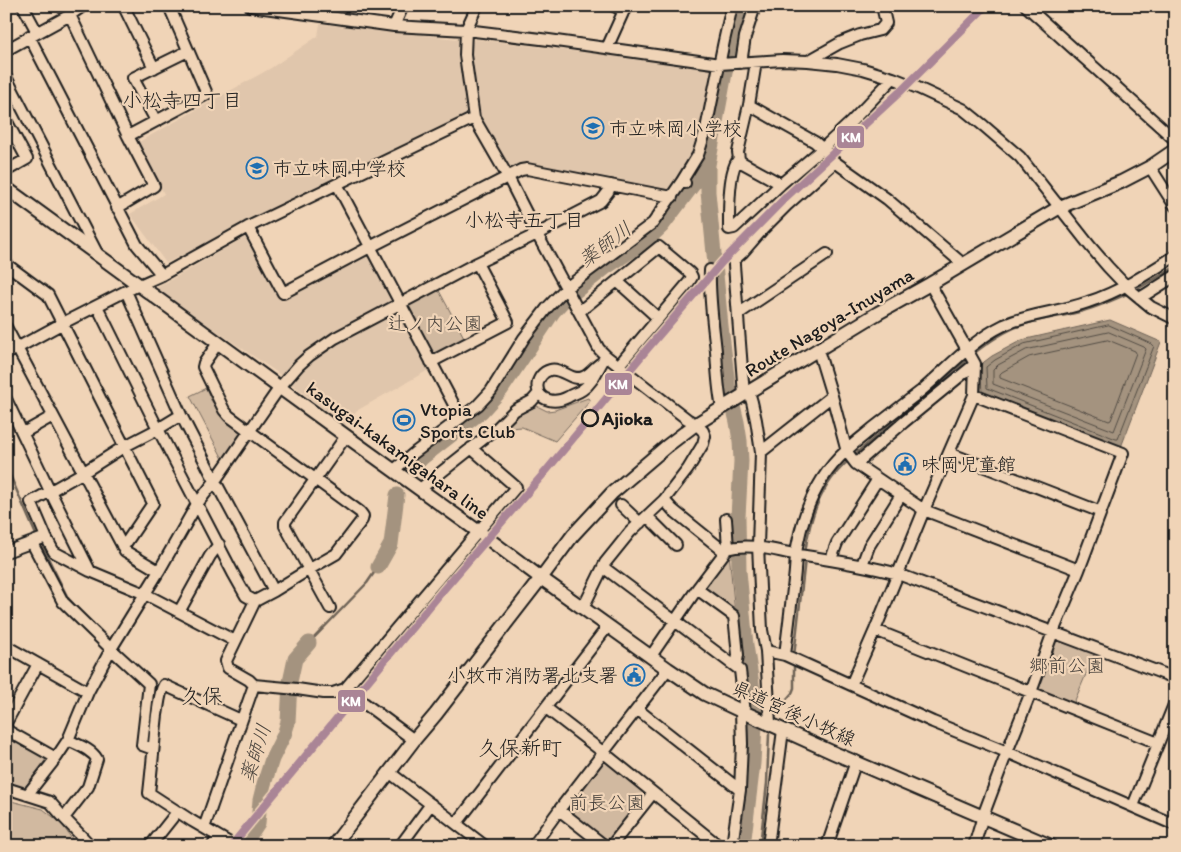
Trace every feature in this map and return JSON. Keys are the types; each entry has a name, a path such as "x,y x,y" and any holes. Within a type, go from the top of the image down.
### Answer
{"main road":[{"name":"Route Nagoya-Inuyama","path":"541,578 573,535 612,494 667,446 696,424 878,313 1060,207 1121,182 1150,167 1175,150"},
{"name":"kasugai-kakamigahara line","path":"6,188 541,578"},
{"name":"県道宮後小牧線","path":"541,578 705,694 767,723 1051,846"},
{"path":"333,846 541,578"}],"street":[{"path":"23,6 33,34 117,208 137,245 162,275"},
{"path":"6,50 83,6"},
{"path":"126,6 125,9 154,68"},
{"path":"128,136 207,94 169,6"},
{"path":"250,6 394,26 466,30 720,64 782,60 837,64 893,78 963,109 1020,158 1090,246 1127,287 1151,307 1175,319"},
{"path":"394,26 403,6"},
{"path":"477,6 466,30 465,55 474,118 580,311 604,360"},
{"path":"607,48 625,9 614,6"},
{"path":"394,470 478,405 491,391 534,324 547,308 566,288 653,223 683,182 696,160 702,144 732,6"},
{"path":"741,63 745,38 754,6"},
{"path":"808,61 840,42 860,34 880,30 886,23 882,6"},
{"path":"1026,6 1175,142"},
{"path":"70,15 154,186 117,208"},
{"path":"156,122 133,78 188,51"},
{"path":"756,62 749,105 738,152 739,159 741,162 781,184"},
{"path":"6,77 97,254"},
{"path":"739,159 734,166 730,187 729,229 734,228 781,184 824,150 893,78"},
{"path":"749,105 815,142 824,150"},
{"path":"6,354 62,323 162,275 248,227 474,118"},
{"path":"6,120 27,159 6,171"},
{"path":"767,723 766,651 762,630 755,547 761,452 752,402 744,395 734,260 775,217 835,162 887,199 963,264"},
{"path":"1150,167 1175,206"},
{"path":"248,227 283,293 521,170 672,197"},
{"path":"337,184 461,418"},
{"path":"27,795 68,740 88,692 197,504 280,387 299,365 335,338 477,263 601,201 611,185"},
{"path":"580,311 659,247 690,273 692,277 689,282 619,365"},
{"path":"738,314 827,254"},
{"path":"785,655 798,554 797,544 805,512 812,496 830,468 847,451 987,335 1004,325 1028,316 1086,303 1127,287 1175,256"},
{"path":"431,362 508,322 477,263"},
{"path":"6,264 48,295 153,503 122,546"},
{"path":"710,270 718,392 722,408"},
{"path":"6,277 16,272"},
{"path":"1140,298 1175,276"},
{"path":"617,281 658,318"},
{"path":"851,685 974,395 975,364 930,284"},
{"path":"126,291 181,416 274,591"},
{"path":"96,306 246,596 255,601"},
{"path":"6,327 122,546 125,550 159,571"},
{"path":"218,343 204,363 203,369 229,416 316,479 363,516 336,554 255,601 226,661 228,668 254,685 324,693 333,693 346,689 516,487 471,448"},
{"path":"818,350 847,451 854,463 924,510 1079,570"},
{"path":"583,608 604,564 630,532 664,500 688,469 703,444 705,436 704,431 696,424 687,419 619,365 604,360"},
{"path":"604,360 590,383 582,390 561,400 551,401 539,393 538,383 540,377 545,372 554,369 573,378 580,378 589,374 604,360"},
{"path":"854,463 975,364"},
{"path":"420,488 497,428 515,410 529,404 539,393"},
{"path":"974,395 1123,453 1007,752 974,846"},
{"path":"761,452 832,396"},
{"path":"6,399 90,571"},
{"path":"23,433 53,416"},
{"path":"181,416 125,446 32,502 54,552 90,571 145,594 235,641"},
{"path":"330,608 308,570 285,526 285,522 346,436"},
{"path":"948,453 1101,512"},
{"path":"831,559 837,542 878,479"},
{"path":"862,565 869,546 901,496"},
{"path":"664,500 673,510 729,549 755,547 831,559 898,574 1175,678"},
{"path":"621,506 676,545"},
{"path":"651,656 697,589 729,549 726,519"},
{"path":"6,552 46,537"},
{"path":"32,543 63,602 111,650 149,684 142,744 152,749"},
{"path":"179,612 210,556 219,544"},
{"path":"603,567 740,670 743,712 740,790 732,846"},
{"path":"697,589 734,616 738,655 736,667"},
{"path":"457,823 608,626"},
{"path":"875,630 1158,743"},
{"path":"8,651 38,664 88,692"},
{"path":"766,651 785,655 933,722 1175,825"},
{"path":"38,664 6,724 8,732 56,758"},
{"path":"533,846 668,669"},
{"path":"234,845 177,812 149,793 152,749 164,685 241,720"},
{"path":"204,828 254,685"},
{"path":"346,689 414,740"},
{"path":"1133,806 1175,702"},
{"path":"546,708 719,846"},
{"path":"638,710 740,790"},
{"path":"768,846 783,730"},
{"path":"64,818 88,787 97,759 90,752 68,740"},
{"path":"827,846 856,761"},
{"path":"389,772 485,846"},
{"path":"6,788 50,802 81,841 91,846"},
{"path":"611,846 654,793"},
{"path":"400,846 431,804"},
{"path":"559,810 605,846"},
{"path":"150,846 177,812"},
{"path":"212,846 219,837"}],"shaded area":[{"name":"市立味岡中学校","path":"320,24 458,39 469,116 166,263 130,214 164,194 139,142 271,68 318,36"},
{"name":"市立味岡小学校","path":"474,39 712,68 694,149 671,193 522,165 510,172 497,150 478,108 473,77 472,45"},
{"path":"245,237 282,301 370,255 430,369 358,410 345,425 275,371 155,289"}],"green space":[{"name":"辻ノ内公園","path":"437,287 466,341 432,359 403,305"},
{"path":"206,388 211,400 223,417 240,430 240,435 223,459 190,396"},
{"path":"588,398 590,401 555,441 522,427 509,428 509,424 518,415 537,406 547,411 555,410"},
{"path":"729,553 735,613 703,589"},
{"name":"郷前公園","path":"1059,638 1095,653 1073,705 1039,692 1036,688 1055,639"},
{"path":"6,733 47,758 25,787 21,789 6,784"},
{"name":"前長公園","path":"602,761 606,761 648,796 610,841 606,842 565,810"},
{"path":"11,801 43,809 61,823 74,842 73,846 6,846 6,804"}],"water":[{"path":"1110,320 1161,342 1121,447 982,392 980,365 992,356 1022,340"}],"waterway":[{"name":"薬師川","path":"412,468 423,457 482,411 501,390 553,312 563,301 605,268 646,241 662,226 708,165 732,35 740,6"},
{"path":"708,165 708,192 721,326 728,385 740,441 739,571 746,645 755,704 753,763 743,846"},
{"path":"1134,291 1175,267"},
{"path":"973,354 1013,328 1085,310 1129,293"},
{"path":"853,456 969,358"},
{"path":"805,554 813,514 818,502 839,469 849,460"},
{"path":"6,466 37,537"},
{"name":"薬師川","path":"378,567 391,544 397,495"},
{"path":"40,542 69,600 68,598 91,623"},
{"path":"794,656 805,559"},
{"path":"309,643 367,583 378,567"},
{"name":"薬師川","path":"243,846 258,823 260,800 264,784 272,759 288,722 290,682 295,659 309,643"},
{"path":"778,709 794,688 794,661"},
{"path":"760,846 767,783 769,734"}],"transit line":[{"name":"KM","path":"231,846 444,589 722,262 787,196 902,90 986,6"}],"place":[{"name":"市立味岡小学校","path":"593,128"},
{"name":"市立味岡中学校","path":"257,168"},
{"name":"Ajioka","path":"590,418"},
{"name":"Vtopia Sports Club","path":"404,420"},
{"name":"味岡児童館","path":"905,464"},
{"name":"小牧市消防署北支署","path":"634,675"}],"district":[{"name":"小松寺四丁目","path":"182,100"},
{"name":"小松寺五丁目","path":"524,220"},
{"name":"久保","path":"202,696"},
{"name":"久保新町","path":"520,748"}]}
